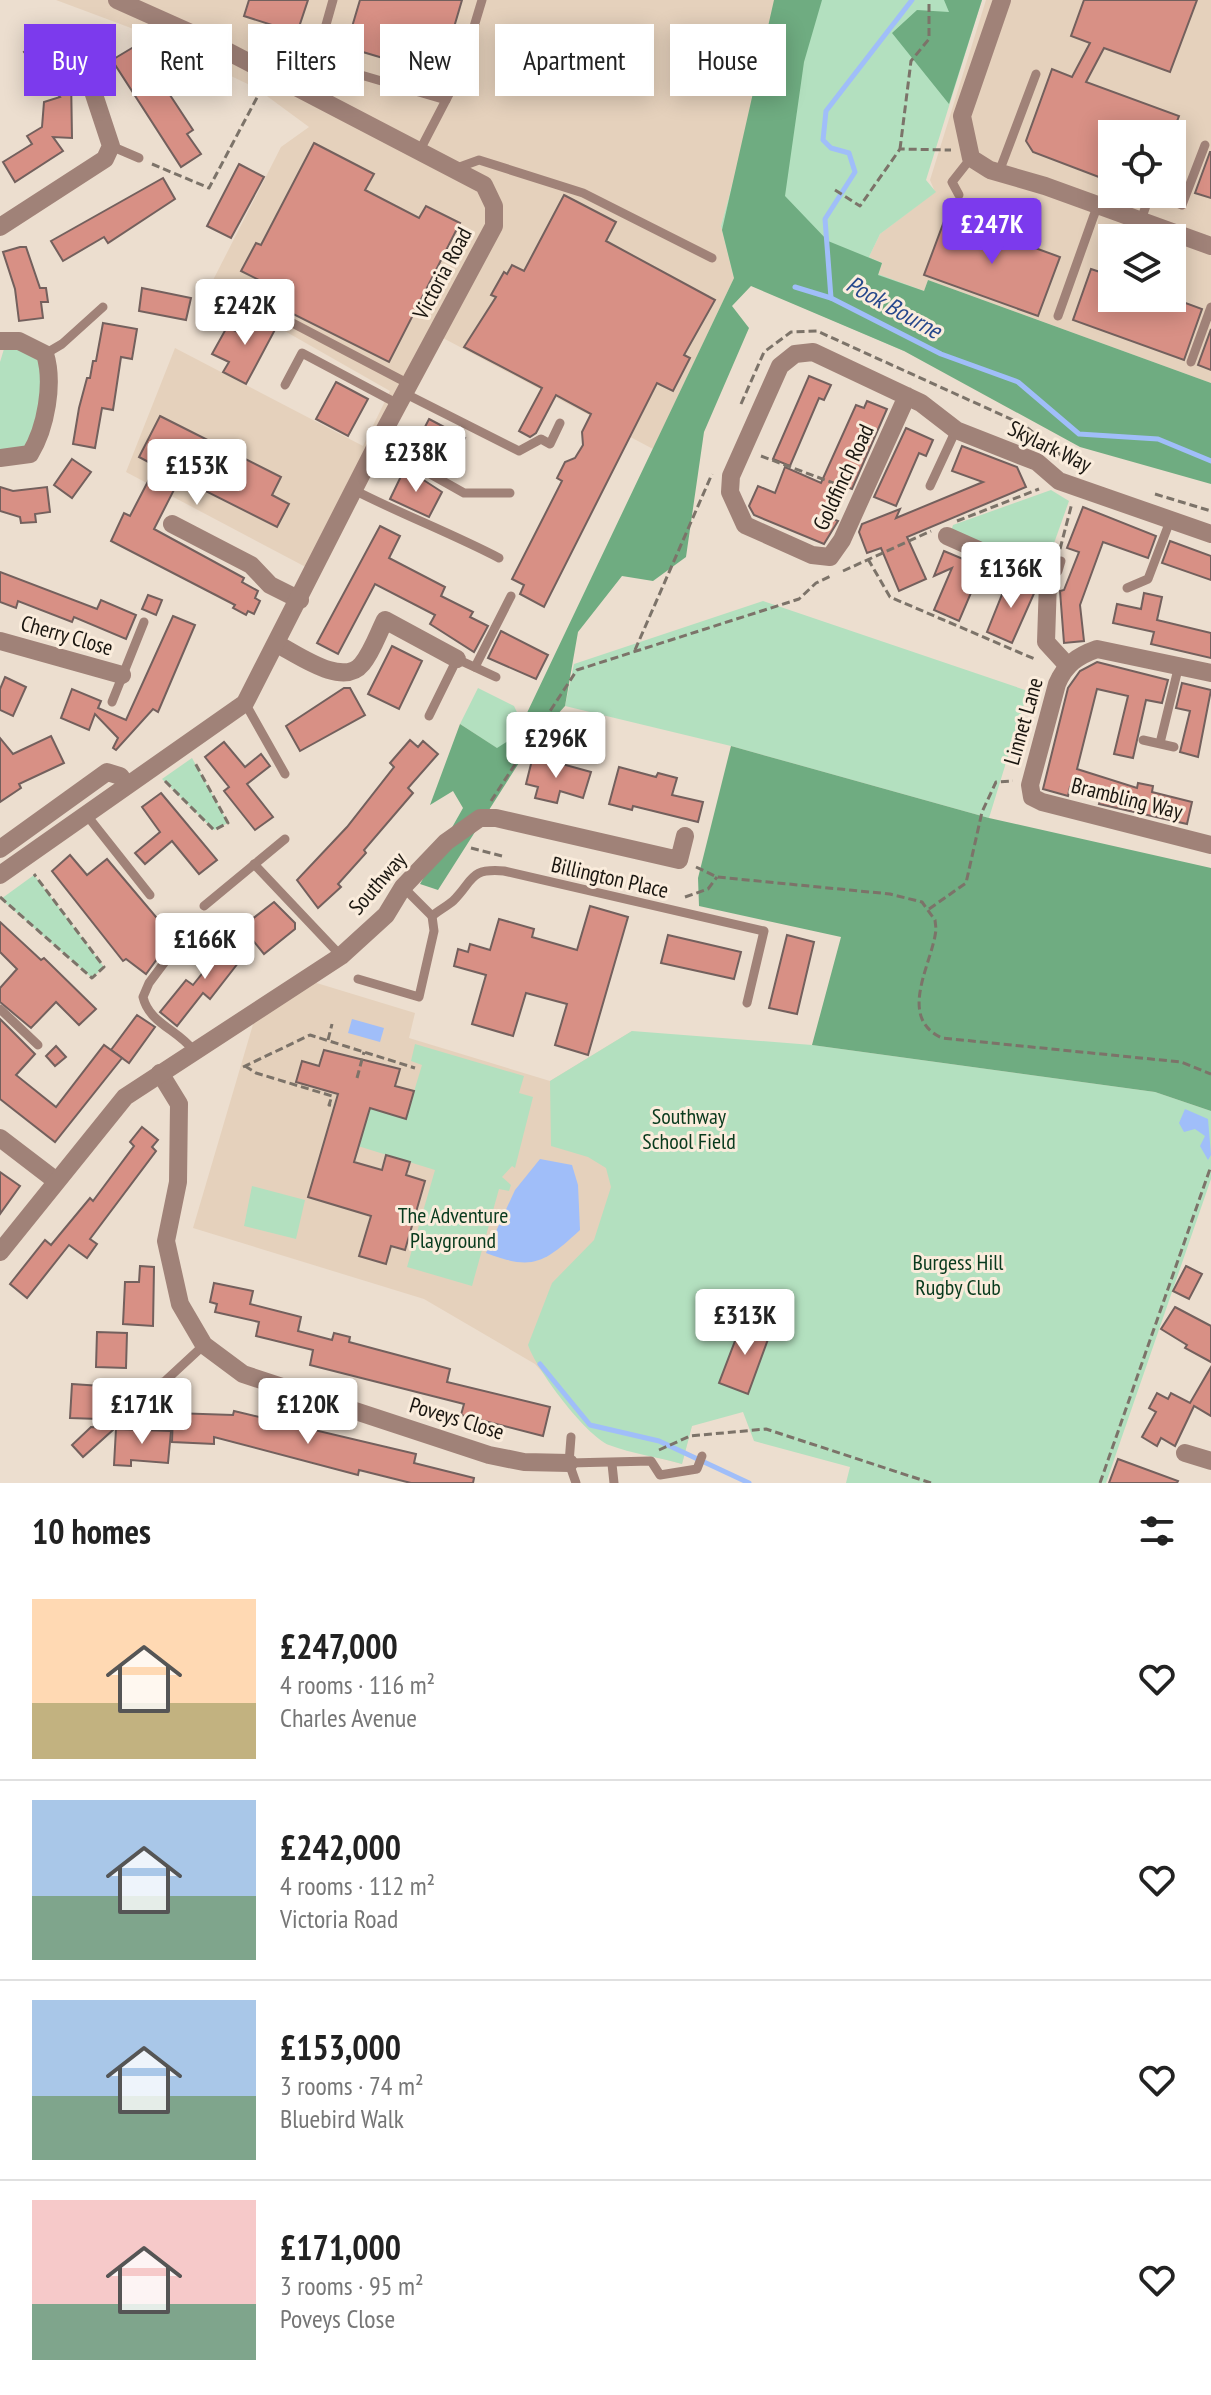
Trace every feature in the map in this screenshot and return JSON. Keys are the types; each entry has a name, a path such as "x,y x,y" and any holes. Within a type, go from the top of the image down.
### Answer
{"street":[{"name":"Victoria Road","path":"117,0 248,63"},
{"path":"1002,0 962,116 969,154 999,172 1098,204"},
{"path":"0,227 105,159 111,146 94,96"},
{"name":"Victoria Road","path":"245,703 377,444 494,226 494,206 484,185 315,96"},
{"path":"1109,208 1211,246"},
{"path":"0,341 19,341 45,354 50,371 40,438 30,454 0,458"},
{"name":"Goldfinch Road","path":"813,352 914,400 862,495 842,540 830,557 812,555 745,525 730,492 731,476 780,366 795,354 813,352"},
{"name":"Skylark Way","path":"914,400 956,430 1170,521 1211,534"},
{"path":"172,524 251,565 270,585 300,600"},
{"path":"948,528 1048,581 1046,642 1065,669"},
{"path":"277,644 336,673 350,673 361,665 385,620 466,663"},
{"name":"Cherry Close","path":"0,641 122,675"},
{"name":"Linnet Lane","path":"1031,791 1065,669 1080,655 1097,649 1211,673"},
{"path":"0,875 245,703"},
{"path":"0,849 107,772 120,776 126,784"},
{"name":"Brambling Way","path":"1031,791 1211,845"},
{"path":"480,818 496,818 679,860 685,836"},
{"name":"Southway","path":"0,1252 125,1097 341,956 386,915 403,887 446,842 480,818"},
{"name":"Poveys Close","path":"160,1073 179,1104 178,1182 166,1241 180,1304 204,1345 243,1374 489,1455 524,1462 569,1463"},
{"path":"0,1138 55,1180"},
{"path":"1185,1453 1211,1461"}],"lane":[{"path":"326,24 333,0"},
{"path":"420,150 460,73 482,0"},
{"path":"999,172 1036,74"},
{"path":"364,76 446,100"},
{"path":"1186,195 1205,145"},
{"path":"111,146 139,158"},
{"path":"959,195 952,182 969,154"},
{"path":"454,169 479,160 583,193 712,258"},
{"path":"1058,316 1098,204"},
{"path":"1141,220 1147,208"},
{"path":"241,296 404,394"},
{"path":"45,354 62,344 103,307"},
{"path":"1191,362 1211,307"},
{"path":"285,385 302,353 404,394 519,451 541,439 550,444 560,423"},
{"path":"930,486 956,430"},
{"path":"377,444 464,493 510,493"},
{"path":"354,490 425,526 441,527 499,558"},
{"path":"1127,588 1148,579 1170,521"},
{"path":"1048,581 1058,571 1061,561"},
{"path":"429,716 511,596"},
{"path":"112,702 144,622"},
{"path":"466,663 496,677"},
{"path":"1160,743 1179,665"},
{"path":"245,703 285,774"},
{"path":"1143,740 1174,747"},
{"path":"85,813 150,895"},
{"path":"204,906 285,839"},
{"path":"254,864 341,956"},
{"name":"Billington Place","path":"432,916 453,900 471,877 484,870 504,871 764,931 747,1003"},
{"path":"358,979 419,997 434,931 432,916 403,887"},
{"path":"193,1050 185,1039 153,1017 143,997 149,983 197,919"},
{"path":"0,1009 38,1045"},
{"path":"151,1384 164,1382 204,1345"},
{"path":"571,1437 569,1463 576,1483"},
{"path":"569,1463 651,1461 660,1475 697,1469 700,1460"},
{"path":"612,1464 614,1483"}],"path":[{"path":"835,190 860,206 900,149 911,61 929,39 929,0"},
{"path":"139,158 209,188 258,96"},
{"path":"900,149 969,154"},
{"path":"740,408 764,352 791,332 817,331 1024,425 1072,479"},
{"path":"743,448 862,495"},
{"path":"635,650 716,463"},
{"path":"480,818 577,670 799,599 816,583 868,559 1072,479"},
{"path":"1061,561 1060,546 1072,479"},
{"path":"868,559 890,597 1065,669"},
{"path":"152,766 214,830 228,823 183,745"},
{"path":"929,909 966,883 982,812 996,782 1031,791"},
{"path":"446,842 506,856"},
{"path":"0,897 92,978 104,967 22,859"},
{"path":"679,860 717,877 900,896 922,902 935,920 935,942 918,1004 919,1013 934,1034 1181,1062 1211,1074"},
{"path":"685,897 708,889 717,877"},
{"path":"328,1040 332,1024"},
{"path":"335,1106 329,1105 332,1096 256,1073 244,1066 310,1035 415,1068"},
{"path":"357,1078 364,1052"},
{"path":"1100,1483 1211,1166"},
{"path":"662,1446 690,1436 766,1429 931,1483"}],"shaded area":[{"path":"56,0 783,0 776,24 670,24 670,96 757,96 721,226 734,278 653,449 443,338 359,488 319,574 126,472 175,348 363,446 390,391 209,288 281,147 309,127 267,96 364,96 364,24 248,24 248,84 232,76 232,24 132,24 131,28"},
{"path":"986,0 1211,0 1211,383 928,280 924,291 877,274 882,263 869,257 880,234 935,192 930,180"},
{"path":"310,981 415,1013 409,1038 550,1081 632,1031 692,1425 682,1464 607,1444 535,1364 424,1299 193,1228 254,1021"}],"green space":[{"path":"774,0 822,0 804,62 785,196 828,241 882,263 878,275 924,291 928,280 1211,383 1211,484 1080,447 904,351 751,286 732,306 749,328 704,432 686,557 653,581 622,576 578,632 565,706 531,744 438,890 420,884 463,808 453,791 430,805 460,724 497,748 516,736 734,278 722,230 752,96 786,96 786,24 769,24"},
{"path":"783,0 982,0 926,180 936,192 880,234 869,257 882,263 878,274 924,291 904,351 734,278 721,226 757,96 786,96 786,24 776,24"},
{"path":"944,0 982,0 949,104 892,33 917,10 949,12"},
{"path":"18,347 38,360 41,381 39,405 25,448 0,451 0,362 4,349"},
{"path":"1051,490 1069,501 1047,563 1024,564 951,532 953,525"},
{"path":"763,601 1028,691 989,818 731,746 565,706 574,664"},
{"path":"478,688 514,706 522,723 516,736 498,749 460,724"},
{"path":"731,746 989,818 1211,868 1211,1111 1155,1092 812,1045 841,937 699,906 698,878"},
{"path":"192,758 228,823 214,830 162,779"},
{"path":"34,875 104,967 92,978 1,899"},
{"name":"Burgess Hill Rugby Club","path":"632,1031 812,1045 1155,1092 1211,1111 1211,1179 1106,1483 846,1483 850,1467 754,1441 743,1412 692,1426 682,1464 609,1445 587,1429 551,1385 528,1345 552,1283 594,1240 611,1187 606,1168 588,1157 551,1146 550,1081"},
{"name":"The Adventure Playground","path":"415,1044 524,1076 519,1093 533,1097 515,1168 512,1166 502,1177 511,1185 509,1191 499,1189 472,1286 407,1267 435,1170 358,1146 370,1108 406,1118 422,1065 411,1061"},
{"path":"252,1186 305,1200 296,1239 244,1226"}],"water":[{"path":"352,1019 384,1028 380,1042 348,1033"},
{"path":"1185,1109 1208,1119 1211,1155 1208,1160 1200,1146 1205,1136 1195,1129 1184,1132 1179,1123"},
{"path":"540,1159 572,1165 578,1185 580,1230 557,1250 537,1261 515,1262 486,1253 515,1190"}],"building":[{"path":"249,0 308,0 300,24 269,24 244,16"},
{"path":"360,0 462,0 455,24 380,24 380,57 364,52 364,24 353,24"},
{"path":"1084,0 1197,0 1170,72 1104,48 1086,82 1179,116 1177,120 1098,120 1098,177 1033,152 1026,141 1052,69 1072,77 1090,43 1071,36"},
{"path":"132,48 132,91 116,66 116,58"},
{"path":"71,96 72,138 53,137 63,151 15,182 3,162 32,144 27,136 42,127 44,102"},
{"path":"135,96 171,96 193,130 187,134 201,154 181,167"},
{"path":"314,143 374,174 365,190 419,218 426,206 460,223 389,362 263,299 255,292 261,281 241,271 256,243 261,245"},
{"path":"1211,152 1211,198 1195,193"},
{"path":"239,164 264,177 231,238 207,226"},
{"path":"163,178 175,199 108,243 104,237 63,261 51,241"},
{"path":"564,195 616,222 606,241 715,300 684,355 690,358 673,391 657,383 544,607 520,594 524,585 512,579 562,481 557,478 565,462 575,458 583,445 582,432 591,414 556,395 536,433 530,437 519,431 542,388 464,347 496,297 491,295 504,272 507,274 512,265 524,271"},
{"path":"946,216 1060,257 1038,316 924,275"},
{"path":"26,247 40,288 46,288 48,302 41,302 43,318 19,321 15,289 3,252"},
{"path":"1091,269 1098,271 1098,312 1186,312 1186,303 1202,309 1184,360 1073,320"},
{"path":"142,288 191,298 186,320 139,311"},
{"path":"256,312 278,324 246,384 223,372 229,362 212,354 227,327 244,335"},
{"path":"103,323 137,329 132,359 121,357 113,410 102,408 95,448 73,444 79,408 93,361 96,361"},
{"path":"1211,329 1211,370 1198,365"},
{"path":"809,376 831,385 824,400 819,398 790,466 773,459"},
{"path":"336,382 368,399 348,436 316,419"},
{"path":"867,401 887,409 852,489 841,485 828,517 838,521 824,544 754,515 749,506 758,486 775,493 785,467 821,483 856,405 864,408"},
{"path":"160,416 281,477 272,495 289,504 277,527 180,478 154,529 244,578 242,582 258,591 255,598 260,601 254,614 248,611 246,615 233,608 235,605 111,541 124,513 130,516 156,466 139,457"},
{"path":"429,419 465,438 446,474 411,454"},
{"path":"906,428 933,440 926,456 919,453 896,506 874,497"},
{"path":"962,446 1017,467 1026,487 907,537 926,579 899,591 881,548 867,553 859,532 862,524 900,509 896,518 983,482 952,471"},
{"path":"72,459 91,472 72,498 54,485"},
{"path":"405,468 442,492 429,517 390,499"},
{"path":"0,487 13,491 47,487 50,512 35,514 36,522 21,523 20,517 0,511"},
{"path":"1083,507 1156,536 1148,558 1103,542 1080,605 1084,641 1064,643 1060,591 1064,590 1079,552 1067,548"},
{"path":"380,526 400,536 389,558 445,587 441,596 473,612 470,617 488,626 474,652 430,624 435,615 375,584 338,654 317,643"},
{"path":"1170,541 1211,556 1211,580 1162,563"},
{"path":"944,551 982,567 959,621 934,610 952,568 934,576"},
{"path":"0,572 97,609 101,600 136,615 126,639 74,617 72,622 18,601 16,608 0,602"},
{"path":"1009,577 1036,589 1012,643 987,632"},
{"path":"1144,593 1162,597 1157,620 1211,633 1211,658 1151,644 1154,632 1113,623 1117,604 1141,609"},
{"path":"148,595 162,600 156,615 142,609"},
{"path":"173,616 195,625 158,712 153,709 116,750 113,748 118,738 95,714 89,730 61,718 72,689 101,701 98,708 126,720"},
{"path":"501,631 548,655 536,679 488,658"},
{"path":"392,646 422,661 399,709 368,694"},
{"path":"1097,662 1168,680 1162,703 1146,700 1133,758 1114,754 1128,696 1097,689 1077,769 1137,788 1138,783 1153,786 1152,792 1192,802 1187,824 1099,804 1102,795 1070,787 1068,796 1043,789 1068,688 1080,671"},
{"path":"5,677 26,687 13,716 0,710 0,689"},
{"path":"1182,683 1211,690 1198,757 1180,752 1190,711 1176,708"},
{"path":"344,688 350,688 365,715 300,751 286,726"},
{"path":"51,736 64,763 19,784 21,788 0,802 0,738 13,754"},
{"path":"410,740 418,747 423,741 438,754 408,788 413,793 364,850 366,853 338,884 341,887 318,908 297,880 347,827 394,767 390,763"},
{"path":"224,742 245,767 261,754 270,766 247,784 273,817 255,830 224,791 229,787 205,757"},
{"path":"533,756 591,772 583,798 560,791 557,803 535,798 538,787 526,784"},
{"path":"619,767 656,777 658,773 677,778 672,795 703,802 698,822 633,806 632,810 609,804"},
{"path":"161,793 217,860 199,874 172,841 145,864 135,853 160,832 142,807"},
{"path":"70,855 87,875 107,859 173,937 146,974 126,959 123,961 52,871"},
{"path":"274,902 295,923 295,929 264,954 242,927"},
{"path":"590,906 628,917 588,1055 555,1045 567,1004 526,993 513,1036 472,1024 486,975 454,966 458,949 468,952 470,944 490,950 499,919 534,929 532,937 577,950"},
{"path":"0,922 41,960 44,958 96,1009 79,1025 56,1002 31,1028 0,1002 0,988 17,969 0,952"},
{"path":"668,935 741,952 734,979 661,963"},
{"path":"787,935 814,942 797,1014 769,1008"},
{"path":"232,936 249,949 210,999 203,993 177,1026 160,1012 186,980 193,985"},
{"path":"137,1015 155,1027 129,1063 111,1050"},
{"path":"0,1019 35,1054 16,1075 56,1107 104,1045 122,1058 55,1142 0,1099"},
{"path":"56,1046 66,1057 55,1066 46,1056"},
{"path":"324,1050 400,1069 395,1086 414,1091 406,1119 370,1108 354,1162 382,1170 386,1155 410,1162 406,1175 425,1181 405,1250 391,1246 386,1264 359,1256 371,1216 308,1197 338,1094 296,1082 302,1061 319,1066"},
{"path":"142,1127 158,1140 152,1147 156,1151 90,1239 97,1244 87,1258 69,1245 27,1298 10,1284 45,1240 51,1245 90,1198 93,1201 134,1146 130,1142"},
{"path":"0,1172 20,1186 0,1214"},
{"path":"140,1266 154,1267 153,1326 123,1324 125,1282 139,1282"},
{"path":"1186,1266 1202,1274 1189,1299 1173,1291"},
{"path":"214,1283 253,1291 250,1304 301,1317 298,1331 332,1340 334,1333 350,1337 349,1342 450,1369 447,1382 550,1407 543,1436 461,1415 464,1404 310,1365 313,1350 256,1336 259,1322 215,1312 217,1304 210,1302"},
{"path":"1175,1307 1211,1326 1211,1362 1185,1348 1187,1345 1161,1329"},
{"path":"743,1320 771,1331 748,1394 719,1383"},
{"path":"97,1332 127,1333 126,1368 96,1367"},
{"path":"1211,1367 1211,1416 1194,1406 1175,1446 1161,1438 1157,1446 1142,1437 1156,1412 1149,1408 1157,1393 1168,1399 1171,1393 1190,1403"},
{"path":"72,1384 101,1386 99,1419 70,1418"},
{"path":"234,1411 416,1454 414,1463 474,1478 473,1483 411,1483 359,1470 358,1475 214,1437 214,1444 172,1442 173,1413 233,1415"},
{"path":"91,1427 114,1429 83,1457 72,1445"},
{"path":"116,1429 171,1431 168,1463 131,1460 131,1466 114,1465"},
{"path":"1118,1459 1178,1481 1109,1483"}],"waterway":[{"name":"Pook Bourne","path":"912,0 826,111 823,140 831,148 849,153 855,172 825,219 831,298 941,354 1018,382 1079,434 1158,439 1211,461"},
{"path":"795,287 831,298"},
{"path":"540,1364 590,1425 659,1441 749,1483"}],"park label":[{"name":"Southway School Field","path":"689,1128"}]}
